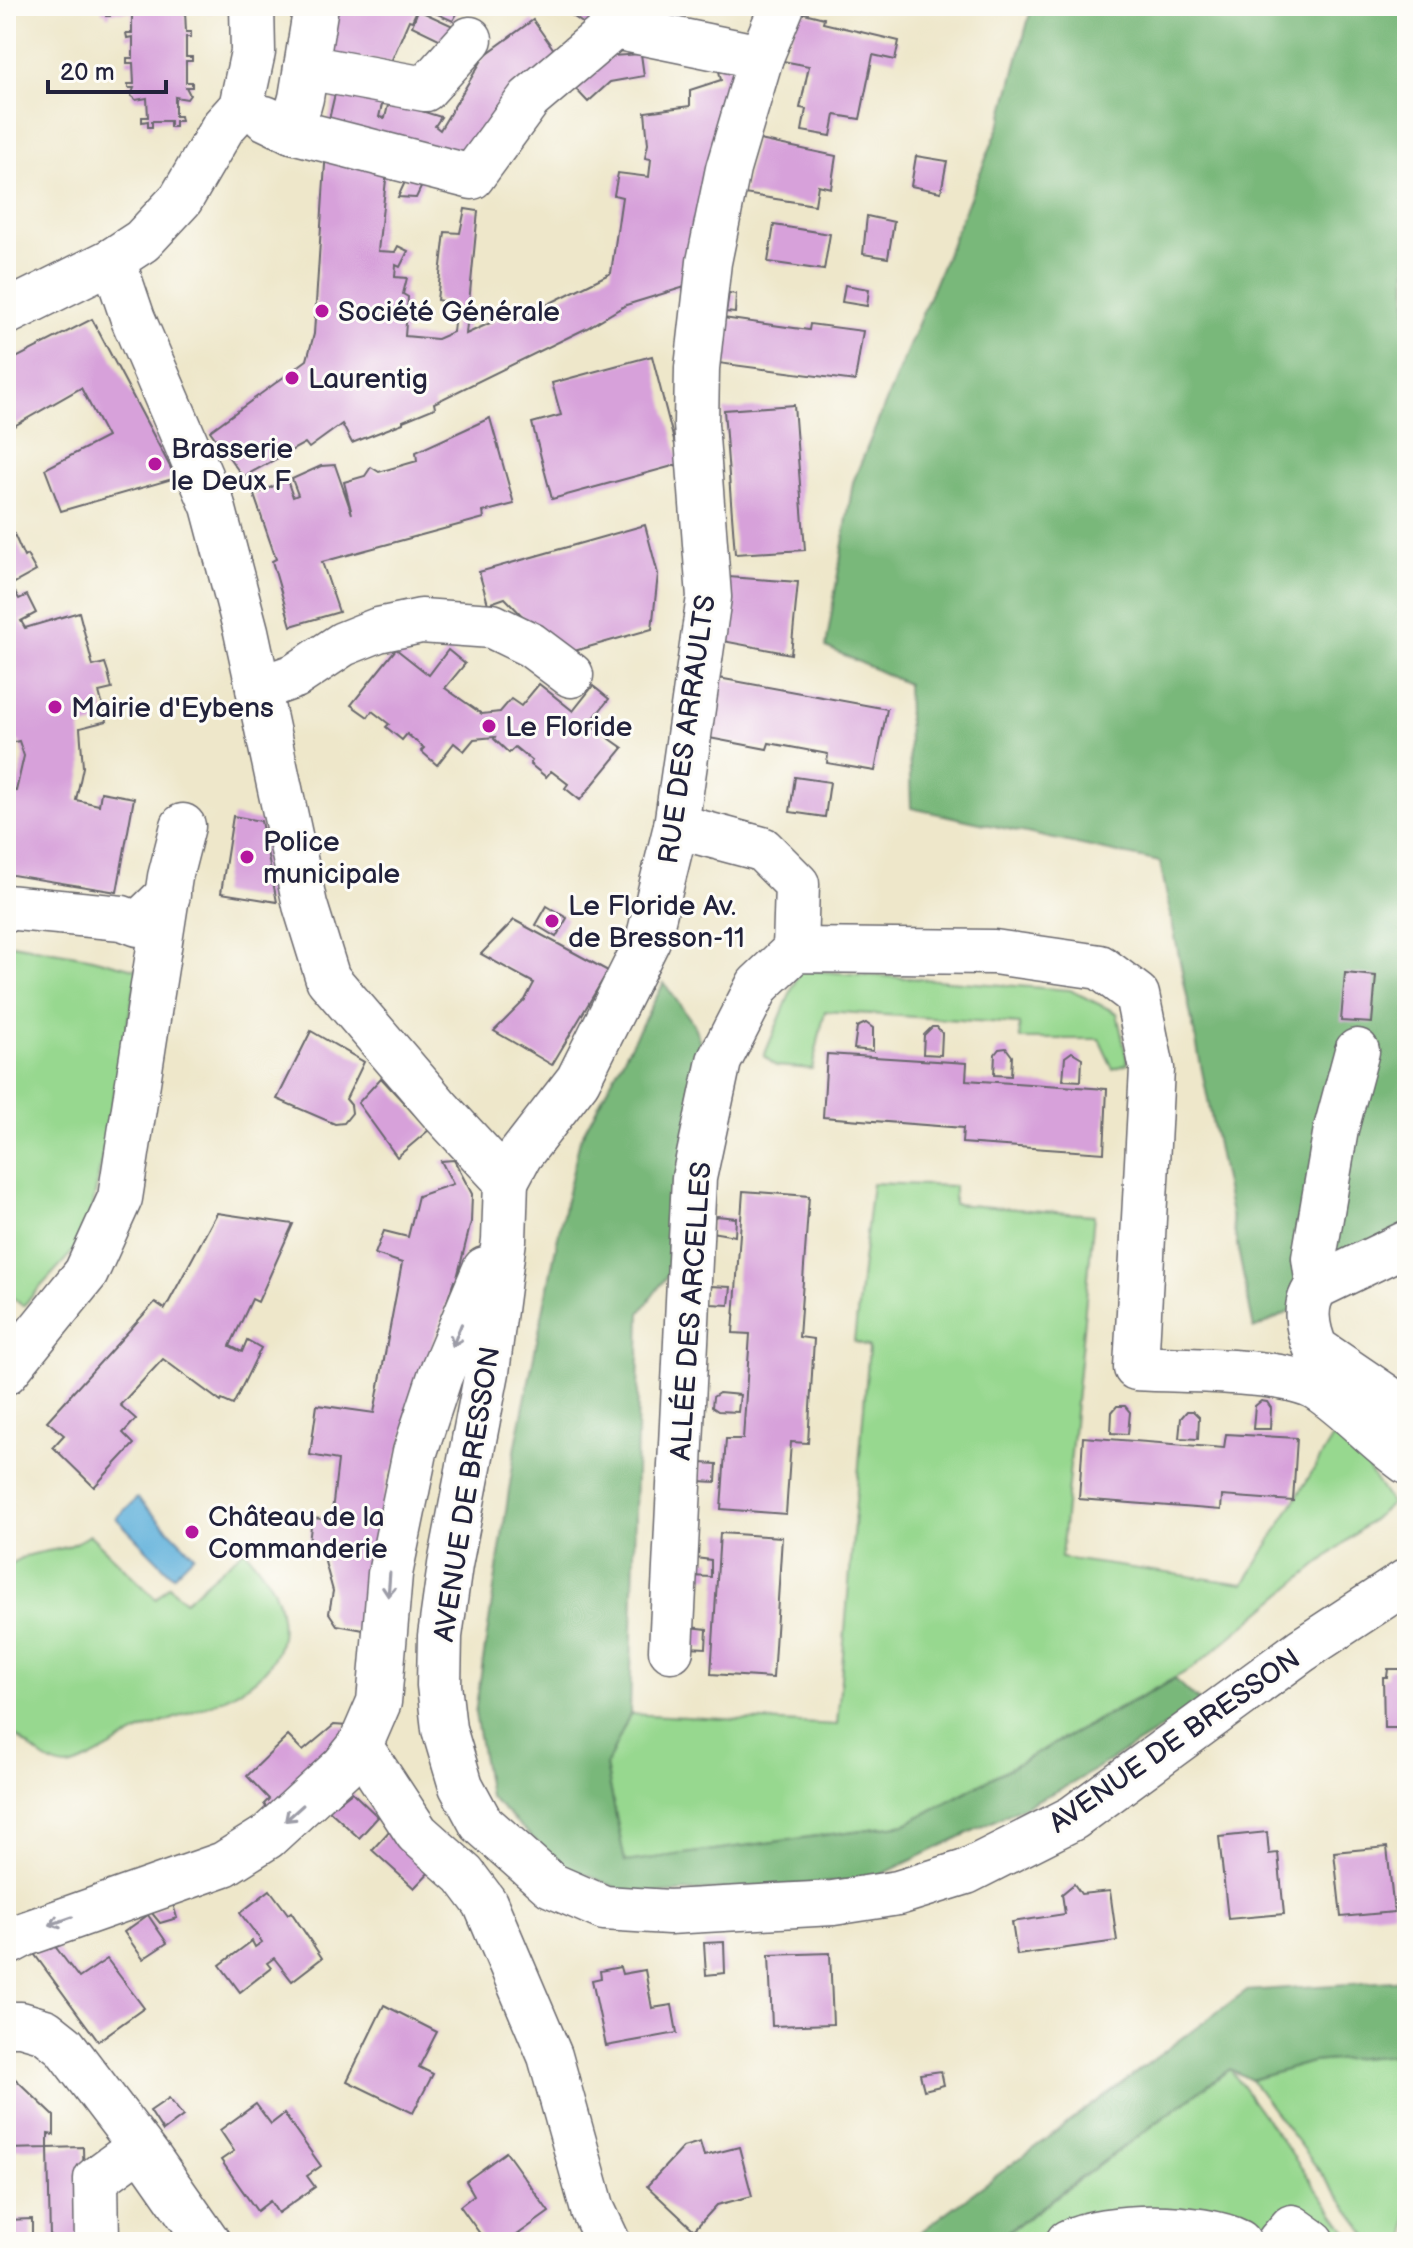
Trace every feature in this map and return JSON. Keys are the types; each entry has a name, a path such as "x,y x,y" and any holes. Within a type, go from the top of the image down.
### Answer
{"street":[{"path":"6,313 113,260 142,241 181,199 223,127 241,107 253,52 252,6"},
{"path":"292,131 316,6"},
{"name":"RUE DES ARRAULTS","path":"506,1181 520,1155 578,1080 648,940 676,826 709,597 696,424 699,353 709,262 728,169 761,57 782,6"},
{"path":"241,107 292,131 472,177 529,99 603,17 761,57"},
{"path":"306,67 425,89 470,39"},
{"path":"113,260 133,319 213,506 258,689 305,905 328,979 441,1111 506,1181"},
{"path":"258,689 295,676 343,644 378,630 421,621 492,626 531,645 571,675"},
{"path":"6,1372 86,1273 120,1198 170,877 183,826"},
{"path":"676,826 762,849 797,884 795,950 994,952 1100,967 1137,995 1152,1069 1136,1368 1276,1376 1318,1389 1407,1462"},
{"path":"6,907 122,918 138,924 168,895"},
{"name":"ALLÉE DES ARCELLES","path":"671,1650 694,1178 719,1061 758,985 795,950"},
{"path":"1318,1286 1314,1258 1319,1227 1336,1129 1357,1051"},
{"name":"AVENUE DE BRESSON","path":"506,1181 504,1240 487,1372 440,1636 439,1685 444,1729 461,1786 481,1823 551,1885 604,1908 669,1912 833,1903 898,1893 966,1872 1073,1818 1302,1650 1407,1581"},
{"path":"6,1944 25,1934 224,1864 267,1837 343,1767 360,1746 379,1702 390,1574 415,1452 427,1410 479,1278 504,1240"},
{"path":"1407,1243 1318,1286 1309,1296 1308,1318 1309,1334 1316,1349 1407,1411"},
{"path":"360,1746 417,1833 464,1875 485,1903 550,2056 593,2210 608,2242"},
{"path":"6,2024 21,2024 45,2031 64,2046 208,2242"},
{"path":"97,2242 96,2179 140,2147"},
{"path":"1279,2242 1292,2227 1313,2242"},
{"path":"1068,2242 1078,2236 1122,2229 1184,2228 1239,2242"}],"green space":[{"path":"1032,6 1407,6 1407,1255 1254,1329 1160,862 911,808 907,684 826,647 853,482 1001,122"},
{"path":"6,943 88,957 138,970 87,1236 23,1306 6,1292"},
{"path":"800,970 1070,990 1117,1013 1128,1064 1113,1069 1099,1039 1020,1039 1019,1024 825,1011 812,1069 776,1066 764,1056"},
{"path":"664,983 693,1023 707,1060 678,1261 640,1313 630,1714 606,1766 625,1862 906,1824 1175,1679 1202,1704 1071,1784 870,1880 635,1895 560,1864 489,1796 475,1713 516,1445 560,1227 580,1139"},
{"path":"872,1183 954,1186 954,1204 1094,1215 1061,1558 1244,1584 1340,1426 1391,1504 1193,1668 906,1824 625,1862 606,1766 630,1714 837,1725 869,1347 854,1341"},
{"path":"90,1535 156,1599 169,1586 185,1601 245,1549 273,1589 282,1621 279,1647 267,1668 248,1685 224,1699 143,1730 74,1766 58,1766 6,1730 6,1568 19,1559 69,1546"},
{"path":"1407,1980 1407,2054 1312,2062 1251,2080 1230,2069 993,2242 907,2242 1246,1991"},
{"path":"1407,2054 1407,2242 1373,2242 1251,2080 1312,2062"},
{"path":"1230,2069 1355,2242 995,2242"}],"water":[{"path":"137,1498 194,1555 173,1576 116,1518"}],"building":[{"path":"215,6 212,13 207,13 207,10 185,10 186,32 191,32 191,37 186,37 186,57 192,57 192,61 186,61 186,82 192,82 192,87 186,87 190,95 187,99 175,97 175,116 180,116 181,121 175,121 175,127 170,127 170,121 152,121 152,127 148,127 148,121 142,122 142,117 148,117 147,98 136,100 131,96 134,88 128,88 128,84 134,84 133,63 127,63 127,58 133,58 133,37 127,38 126,33 132,33 132,12 110,12 110,16 106,16 102,7"},
{"path":"335,6 381,9 382,6 419,6 412,21 409,20 391,62 331,56"},
{"path":"420,6 461,6 453,21"},
{"path":"578,6 586,6 597,14 591,29 570,14"},
{"path":"617,6 648,6 642,20"},
{"path":"418,10 453,26 445,42 412,26"},
{"path":"800,12 824,18 823,23 899,41 895,60 873,55 860,119 835,115 831,136 802,131 806,109 800,108 809,66 783,61"},
{"path":"533,20 559,57 477,159 327,128 337,85 384,96 379,117 385,118 389,101 441,117 435,126 440,130 485,55"},
{"path":"641,54 644,76 610,82 588,102 571,84 612,56"},
{"path":"717,62 736,69 698,283 626,305 587,328 434,403 435,408 403,423 352,443 342,424 309,448 305,443 243,477 210,431 307,360 314,334 326,149 388,162 378,251 395,252 398,246 408,251 400,267 396,265 395,277 407,278 403,294 408,297 405,336 437,339 453,332 456,304 437,300 445,232 460,233 465,209 478,211 466,334 512,313 514,321 611,273 622,197 614,195 618,173 649,177 651,159 645,158 648,144 645,112 690,106 690,90 721,80"},
{"path":"755,139 836,156 831,188 818,185 815,205 744,194"},
{"path":"916,156 947,161 941,192 911,186"},
{"path":"410,171 426,177 416,198 398,197"},
{"path":"867,216 894,222 888,258 863,254"},
{"path":"774,225 830,234 824,270 768,262"},
{"path":"845,285 869,289 867,306 842,302"},
{"path":"729,293 736,294 735,313 726,312"},
{"path":"723,318 809,330 810,324 863,331 855,381 718,363"},
{"path":"92,319 176,478 61,511 45,469 107,437 81,388 7,430 6,363"},
{"path":"652,356 680,464 552,499 532,423 561,415 552,383"},
{"path":"794,405 805,550 735,554 724,410"},
{"path":"490,418 514,504 483,512 484,518 322,562 339,612 291,626 272,561 276,559 254,495 287,480 293,497 298,495 292,479 321,466 335,465 352,514 344,482 365,476 371,467 379,472 417,461 416,452"},
{"name":"Mairie d'Eybens","path":"10,525 24,557 27,555 36,571 11,585 19,599 27,595 36,613 21,621 25,628 79,612 93,666 105,663 108,672 112,689 99,692 107,721 80,728 83,767 76,800 99,805 101,792 134,798 117,892 6,874 6,789 16,791 24,756 19,741 6,744 6,528"},
{"path":"645,525 658,574 652,629 560,655 505,598 488,604 479,572"},
{"path":"728,577 798,582 791,654 723,641"},
{"name":"Le Floride","path":"396,649 429,675 448,650 465,664 445,688 482,714 500,712 511,699 521,706 539,684 573,711 593,686 609,699 589,724 623,748 580,800 565,788 568,784 551,771 546,777 515,747 509,753 495,737 474,739 464,751 454,743 437,765 421,751 424,748 407,734 402,740 386,727 389,724 372,711 368,717 351,705"},
{"path":"713,677 887,709 875,771 827,763 828,754 769,743 767,749 704,737"},
{"path":"795,777 830,782 825,817 790,812"},
{"name":"Police municipale","path":"233,816 261,821 277,902 221,893"},
{"name":"Le Floride Av. de Bresson-11","path":"547,906 567,918 556,937 536,925"},
{"path":"514,920 608,971 552,1065 494,1031 525,1000 534,983 481,954"},
{"path":"1345,973 1376,976 1372,1023 1341,1021"},
{"path":"866,1023 873,1028 873,1051 854,1049 857,1027"},
{"path":"932,1027 937,1027 942,1033 941,1055 923,1054 924,1035"},
{"path":"311,1031 364,1062 346,1099 352,1113 344,1123 335,1124 277,1099"},
{"path":"1006,1048 1012,1056 1011,1076 994,1075 995,1054 999,1049"},
{"path":"1072,1052 1082,1058 1081,1081 1063,1080 1065,1057"},
{"path":"827,1054 967,1063 966,1080 1107,1089 1104,1153 962,1143 963,1128 823,1117"},
{"path":"381,1078 429,1130 397,1157 358,1103"},
{"path":"454,1160 472,1194 471,1222 456,1282 419,1384 393,1472 388,1471 369,1592 369,1631 337,1625 329,1613 333,1591 325,1562 327,1546 309,1543 312,1518 331,1520 338,1460 310,1455 317,1405 374,1413 402,1263 375,1254 384,1231 408,1237 418,1196 453,1184 441,1161"},
{"path":"743,1191 809,1196 799,1337 814,1339 808,1443 791,1442 786,1514 721,1509 726,1439 743,1439 750,1334 733,1333"},
{"path":"217,1213 293,1224 258,1302 252,1299 230,1346 242,1352 247,1340 261,1348 233,1405 221,1402 163,1359 120,1405 136,1419 123,1433 134,1444 94,1487 53,1447 64,1435 47,1421 155,1302 165,1309"},
{"path":"713,1218 736,1218 735,1236 711,1232"},
{"path":"710,1286 731,1287 729,1305 705,1301"},
{"path":"719,1393 740,1395 738,1412 718,1411 712,1407 713,1397"},
{"path":"1261,1401 1267,1402 1271,1408 1270,1429 1253,1429 1255,1406"},
{"path":"1117,1406 1125,1406 1130,1412 1128,1434 1111,1433 1112,1412"},
{"path":"1187,1411 1193,1411 1199,1417 1198,1439 1179,1438 1181,1418"},
{"path":"1226,1434 1297,1438 1293,1501 1222,1496 1221,1510 1079,1499 1083,1437 1224,1448"},
{"path":"700,1463 717,1464 716,1482 699,1481"},
{"path":"720,1533 782,1537 773,1678 711,1674"},
{"path":"695,1558 711,1560 711,1577 690,1576"},
{"path":"689,1627 707,1629 706,1648 689,1647"},
{"path":"1388,1669 1407,1669 1407,1728 1384,1728 1383,1677 1387,1677"},
{"path":"334,1725 347,1726 339,1746 270,1813 264,1804 269,1799 247,1776 288,1736 303,1751"},
{"path":"352,1792 378,1817 359,1838 329,1810"},
{"path":"392,1828 435,1866 414,1888 372,1850"},
{"path":"1267,1832 1269,1854 1278,1853 1284,1914 1228,1919 1219,1837"},
{"path":"1387,1847 1394,1912 1341,1917 1334,1852"},
{"path":"1074,1884 1081,1894 1110,1891 1117,1941 1017,1955 1012,1922 1065,1914 1062,1894"},
{"path":"270,1890 288,1914 291,1912 322,1958 292,1981 274,1958 267,1963 271,1968 240,1992 220,1965 252,1941 255,1947 262,1942 240,1913"},
{"path":"173,1904 177,1918 160,1923 151,1912"},
{"path":"148,1915 167,1943 143,1959 124,1932"},
{"path":"724,1942 725,1973 706,1975 704,1943"},
{"path":"54,1945 79,1978 107,1959 144,2008 98,2041 35,1955 36,1951"},
{"path":"830,1953 833,2024 772,2026 769,1955"},
{"path":"620,1967 622,1974 645,1970 652,2008 672,2005 677,2033 606,2046 592,1980 601,1978 600,1971"},
{"path":"384,2005 437,2032 419,2067 433,2074 413,2113 347,2081"},
{"path":"6,2070 54,2116 54,2135 48,2134 48,2148 6,2149"},
{"path":"941,2071 944,2085 924,2090 920,2074"},
{"path":"169,2098 183,2116 163,2131 150,2111"},
{"path":"256,2104 271,2124 284,2114 321,2166 307,2176 315,2187 278,2213 270,2201 257,2211 221,2160 234,2151 220,2130"},
{"path":"700,2142 704,2156 739,2147 752,2196 717,2205 694,2230 647,2186 683,2147"},
{"path":"83,2147 85,2238 50,2238 48,2148"},
{"path":"506,2152 549,2212 517,2235 521,2242 486,2242 460,2206 474,2195 466,2181"},
{"path":"32,2219 32,2239 6,2239 6,2220"},
{"path":"450,2232 457,2242 437,2242"}],"place":[{"name":"Société Générale","path":"322,311"},
{"name":"Laurentig","path":"292,378"},
{"name":"Brasserie le Deux F","path":"155,464"},
{"name":"Mairie d'Eybens","path":"55,707"},
{"name":"Le Floride","path":"489,726"},
{"name":"Police municipale","path":"247,857"},
{"name":"Le Floride Av. de Bresson-11","path":"552,921"},
{"name":"Château de la Commanderie","path":"192,1532"}]}
